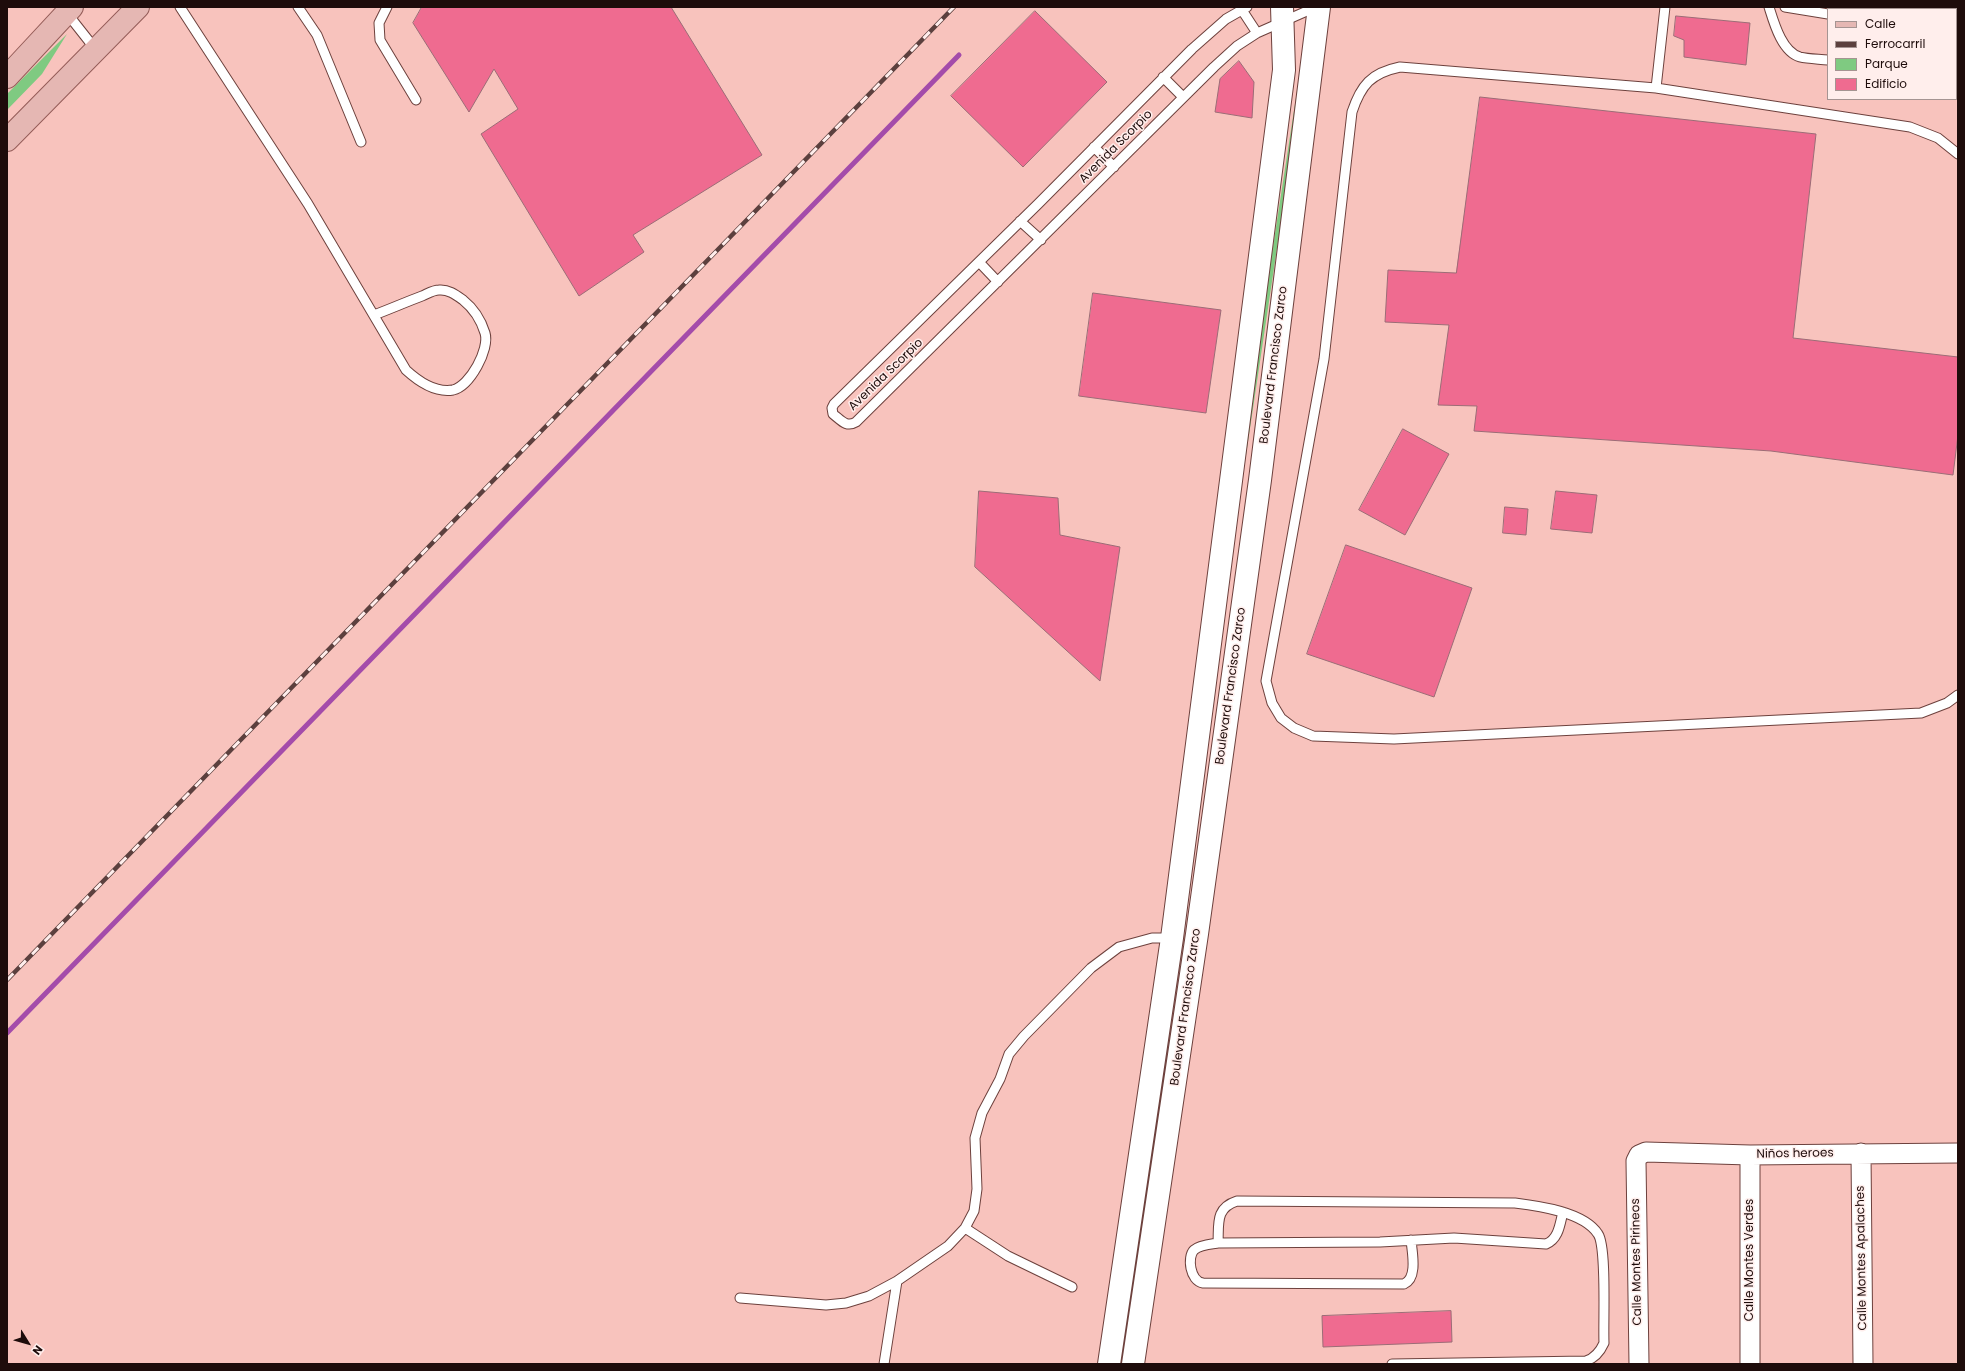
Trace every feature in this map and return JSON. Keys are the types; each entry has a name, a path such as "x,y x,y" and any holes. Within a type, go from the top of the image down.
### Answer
{"main road":[{"path":"7,140 138,7"},
{"name":"Boulevard Francisco Zarco","path":"1133,1364 1200,911 1260,480 1318,7"},
{"path":"7,77 67,9"},
{"name":"Boulevard Francisco Zarco","path":"1109,1364 1124,1271 1176,911 1232,477 1284,70 1282,14"},
{"path":"1232,477 1260,480"},
{"path":"1176,911 1200,911"},
{"path":"1161,1016 1184,1019"},
{"path":"1124,1271 1146,1274"}],"street":[{"name":"Niños heroes","path":"1636,1161 1639,1155 1646,1152 1750,1155 1958,1153"},
{"name":"Calle Montes Apalaches","path":"1861,1153 1863,1364"},
{"name":"Calle Montes Verdes","path":"1750,1155 1750,1364"},
{"name":"Calle Montes Pirineos","path":"1636,1161 1639,1364"}],"lane":[{"path":"180,7 308,204 406,370 417,380 428,385 452,390 461,386 468,379 479,363 486,343 485,333 479,319 468,305 453,293 438,290 374,315"},
{"path":"298,7 316,36 361,142"},
{"path":"387,7 379,23 380,40 416,100"},
{"name":"Avenida Scorpio","path":"1242,8 1226,19 1163,77 979,262 834,404 832,408 833,414 847,424 851,425 856,422 1231,51 1282,14 1318,7"},
{"path":"1656,88 1665,7"},
{"path":"1769,7 1772,19 1788,48 1799,57 1827,60"},
{"path":"1785,7 1827,14"},
{"path":"1242,8 1257,33"},
{"path":"67,9 96,50"},
{"path":"1958,154 1938,138 1910,127 1656,88 1400,67 1383,71 1367,82 1357,97 1352,112 1324,360 1266,681 1272,703 1281,718 1294,728 1313,736 1394,739 1921,713 1947,703 1958,695"},
{"path":"1163,77 1183,97"},
{"path":"1094,147 1114,167"},
{"path":"1020,221 1040,240"},
{"path":"979,262 998,282"},
{"path":"740,1298 826,1305 846,1303 869,1296 897,1281 948,1246 965,1228 974,1211 977,1189 975,1138 982,1113 1000,1079 1009,1054 1024,1036 1091,968 1119,947 1152,938 1172,938"},
{"path":"1218,1243 1220,1215 1224,1207 1237,1201 1514,1203 1549,1207 1563,1212 1594,1228 1599,1235 1602,1244 1604,1343 1592,1359 1586,1361 1392,1364"},
{"path":"1411,1240 1412,1276 1404,1284 1203,1283 1197,1281 1192,1275 1192,1253 1197,1248 1218,1243 1454,1238 1546,1244 1551,1242 1556,1235 1563,1212"},
{"path":"965,1228 1008,1256 1072,1287"},
{"path":"884,1364 897,1281"}],"green space":[{"path":"67,34 42,74 7,110 7,94"},
{"path":"1301,65 1304,68 1246,455 1241,454"}],"building":[{"path":"422,7 671,7 762,155 633,235 644,252 579,296 481,134 518,109 494,69 469,112 413,23"},
{"path":"1035,11 1107,82 1023,167 951,96"},
{"path":"1676,16 1750,23 1746,65 1684,57 1684,40 1674,36"},
{"path":"1239,61 1254,82 1252,118 1215,112 1220,79"},
{"path":"1480,97 1816,134 1793,338 1958,357 1958,435 1953,475 1771,451 1474,431 1477,406 1438,405 1449,325 1385,322 1388,270 1456,273"},
{"path":"1093,293 1221,310 1206,413 1079,396"},
{"path":"1403,429 1449,454 1405,535 1359,510"},
{"path":"979,491 1058,498 1060,535 1120,547 1100,681 975,567"},
{"path":"1556,491 1597,495 1592,533 1551,529"},
{"path":"1505,507 1528,509 1526,535 1503,533"},
{"path":"1346,545 1472,588 1434,697 1307,654"},
{"path":"1451,1311 1452,1342 1323,1347 1322,1316"}],"waterway":[{"path":"7,1033 959,55"}],"railway":[{"path":"7,980 954,7"}]}
